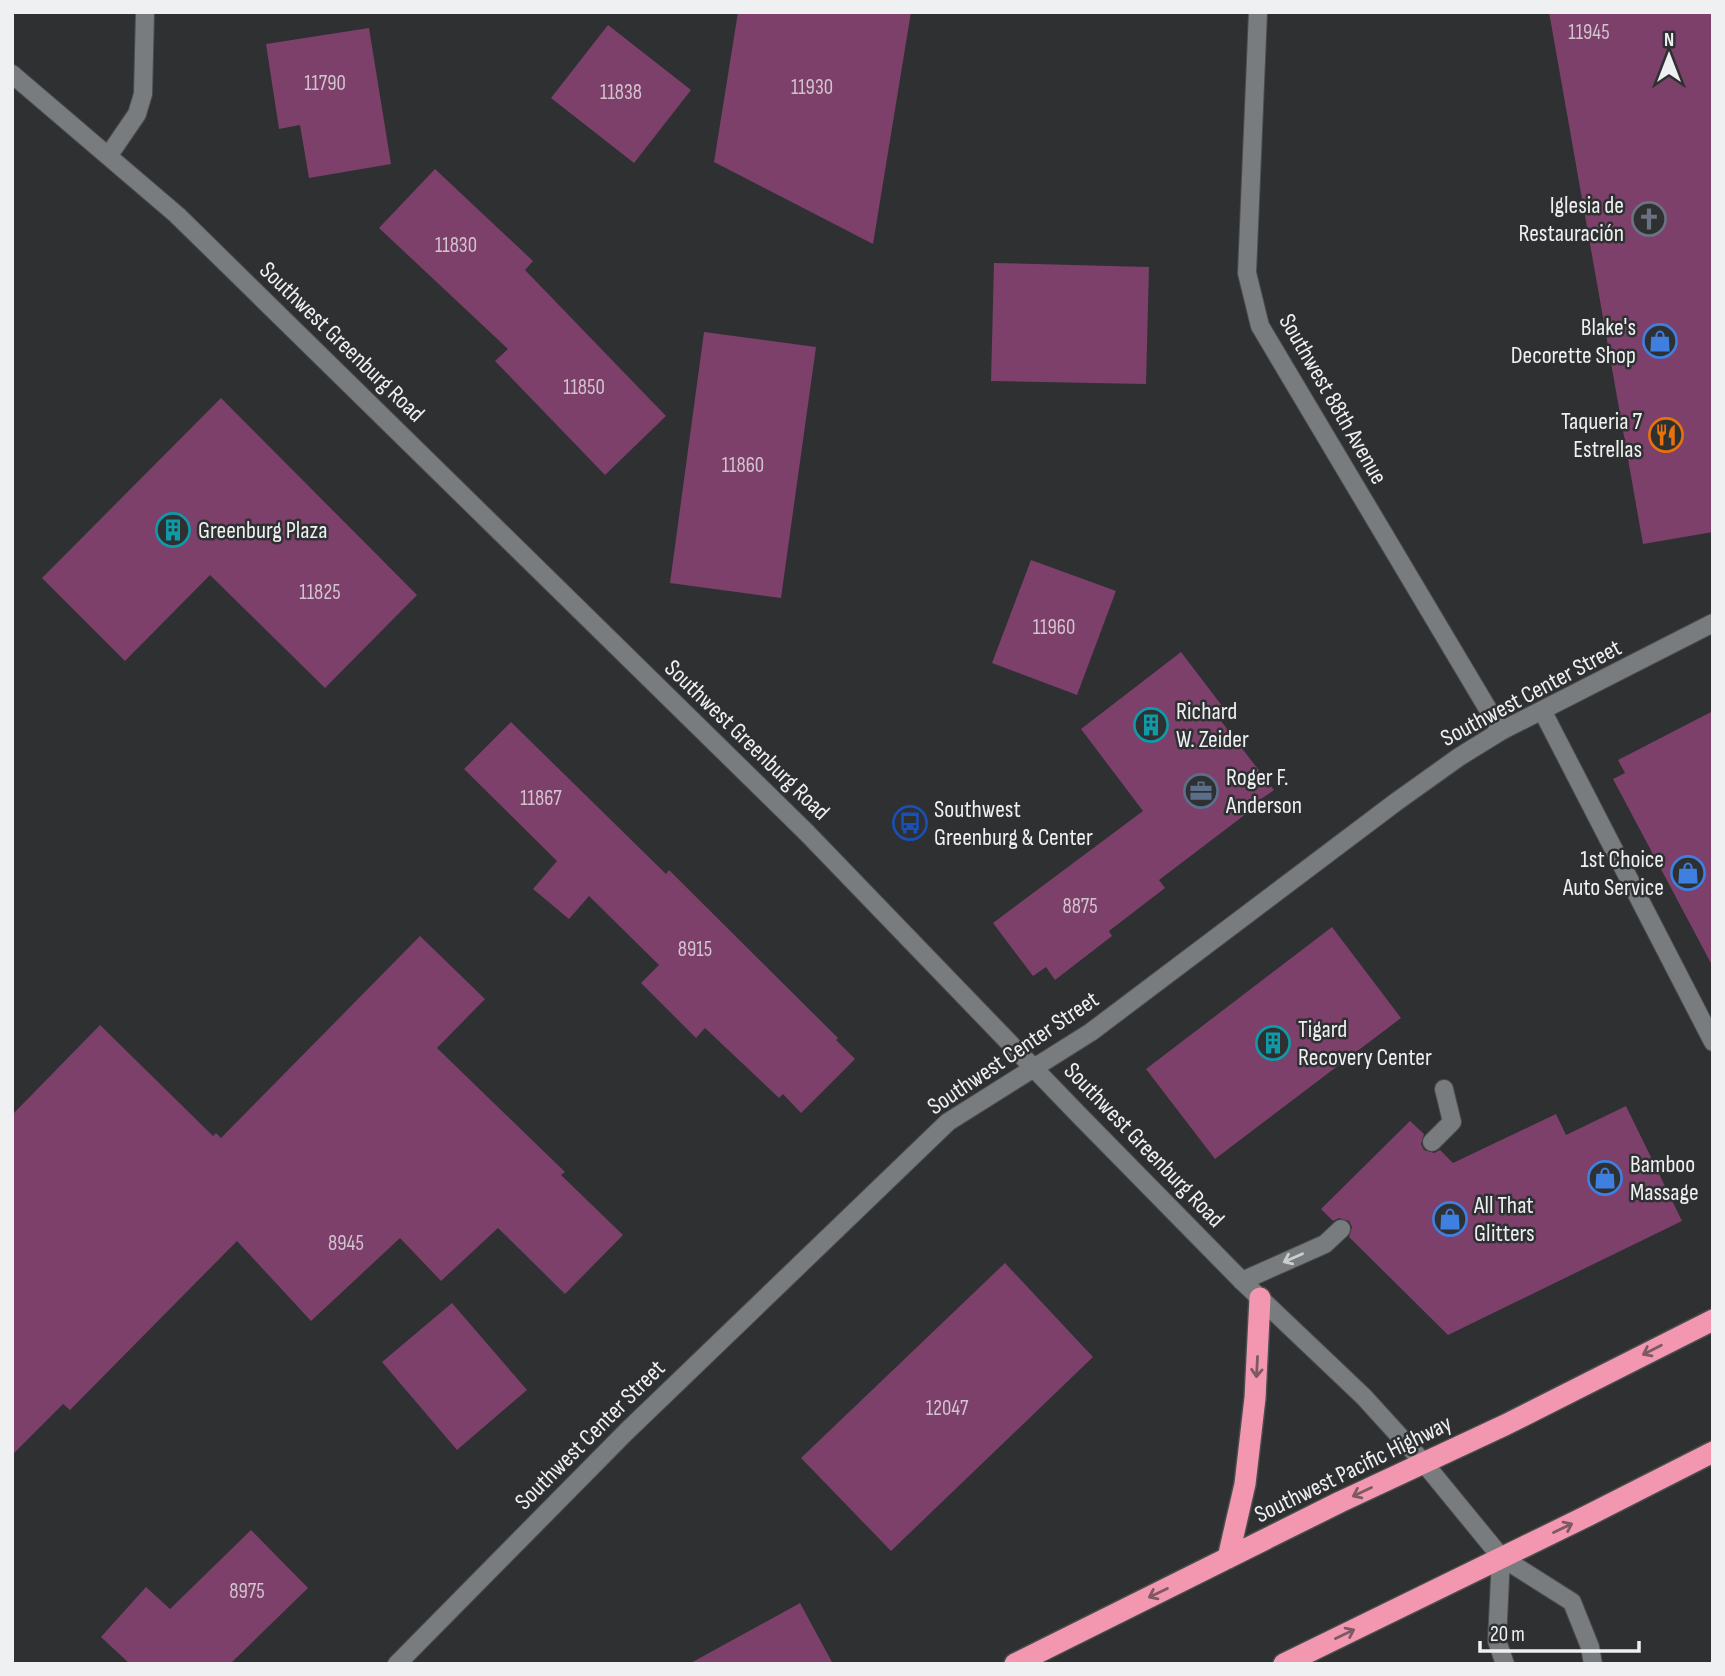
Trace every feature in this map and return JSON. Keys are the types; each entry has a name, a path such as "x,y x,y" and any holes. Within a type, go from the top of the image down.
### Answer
{"highway":[{"path":"1228,1558 1245,1484 1255,1398 1260,1298"},
{"name":"Southwest Pacific Highway","path":"1015,1664 1340,1502 1505,1425 1713,1320"},
{"path":"1284,1664 1713,1452"}],"street":[{"path":"109,155 136,114 143,94 145,12"},
{"name":"Southwest 88th Avenue","path":"1258,12 1247,273 1260,326 1501,731"},
{"name":"Southwest Greenburg Road","path":"12,74 177,215 807,833 1242,1281 1364,1397 1424,1463 1501,1557 1572,1602 1590,1647 1593,1664"},
{"name":"Southwest Center Street","path":"397,1664 626,1432 948,1122 1091,1032 1459,757 1501,731 1543,712 1713,623"},
{"path":"1543,712 1713,1042"},
{"path":"1432,1142 1452,1122 1444,1089"},
{"path":"1242,1281 1325,1244 1341,1229"},
{"path":"1501,1557 1497,1641 1506,1664"}],"building":[{"path":"738,12 911,12 873,244 714,162"},
{"path":"1549,12 1713,12 1713,532 1643,544"},
{"path":"608,25 691,90 634,163 551,98"},
{"path":"369,28 391,164 309,178 300,125 279,129 266,44"},
{"path":"435,169 533,261 525,270 666,416 605,475 495,361 508,349 379,228"},
{"path":"994,263 1149,267 1146,384 991,381"},
{"path":"704,332 816,347 781,598 670,583"},
{"path":"221,398 417,595 325,688 210,575 125,661 42,578"},
{"path":"1031,560 1116,591 1077,695 992,663"},
{"path":"1181,652 1229,715 1221,721 1274,790 1159,880 1165,888 1109,931 1112,936 1055,980 1046,967 1033,976 993,923 1143,811 1081,729"},
{"name":"1st Choice Auto Service","path":"1713,711 1713,967 1613,779 1625,773 1618,760"},
{"path":"511,722 666,874 669,870 838,1038 836,1040 855,1059 801,1113 783,1094 779,1098 705,1028 696,1038 641,983 659,965 589,896 569,919 533,889 557,861 464,769"},
{"name":"Tigard Recovery Center","path":"1332,927 1401,1018 1215,1159 1146,1069"},
{"path":"420,936 485,999 437,1048 565,1172 561,1175 623,1235 565,1294 498,1228 441,1281 400,1238 311,1321 237,1241 70,1410 63,1404 12,1455 12,1115 100,1025 213,1136 216,1133 221,1138"},
{"name":"All That Glitters","path":"1626,1106 1682,1221 1448,1335 1349,1237 1352,1227 1349,1221 1339,1218 1333,1221 1321,1209 1410,1121 1424,1134 1421,1144 1424,1150 1434,1153 1440,1150 1453,1163 1556,1114 1566,1135"},
{"path":"1005,1263 1093,1357 891,1551 801,1458"},
{"path":"452,1303 527,1390 457,1450 382,1362"},
{"path":"251,1530 308,1588 230,1664 130,1664 101,1637 146,1587 170,1609"},
{"path":"800,1603 833,1664 689,1664"}],"place":[{"name":"Iglesia de Restauración","path":"1649,219"},
{"name":"Blake's Decorette Shop","path":"1660,341"},
{"name":"Taqueria 7 Estrellas","path":"1666,435"},
{"name":"Greenburg Plaza","path":"173,530"},
{"name":"Richard W. Zeider","path":"1151,725"},
{"name":"Roger F. Anderson","path":"1201,791"},
{"name":"Southwest Greenburg & Center","path":"910,823"},
{"name":"1st Choice Auto Service","path":"1688,873"},
{"name":"Tigard Recovery Center","path":"1273,1043"},
{"name":"Bamboo Massage","path":"1605,1178"},
{"name":"All That Glitters","path":"1450,1219"}]}
